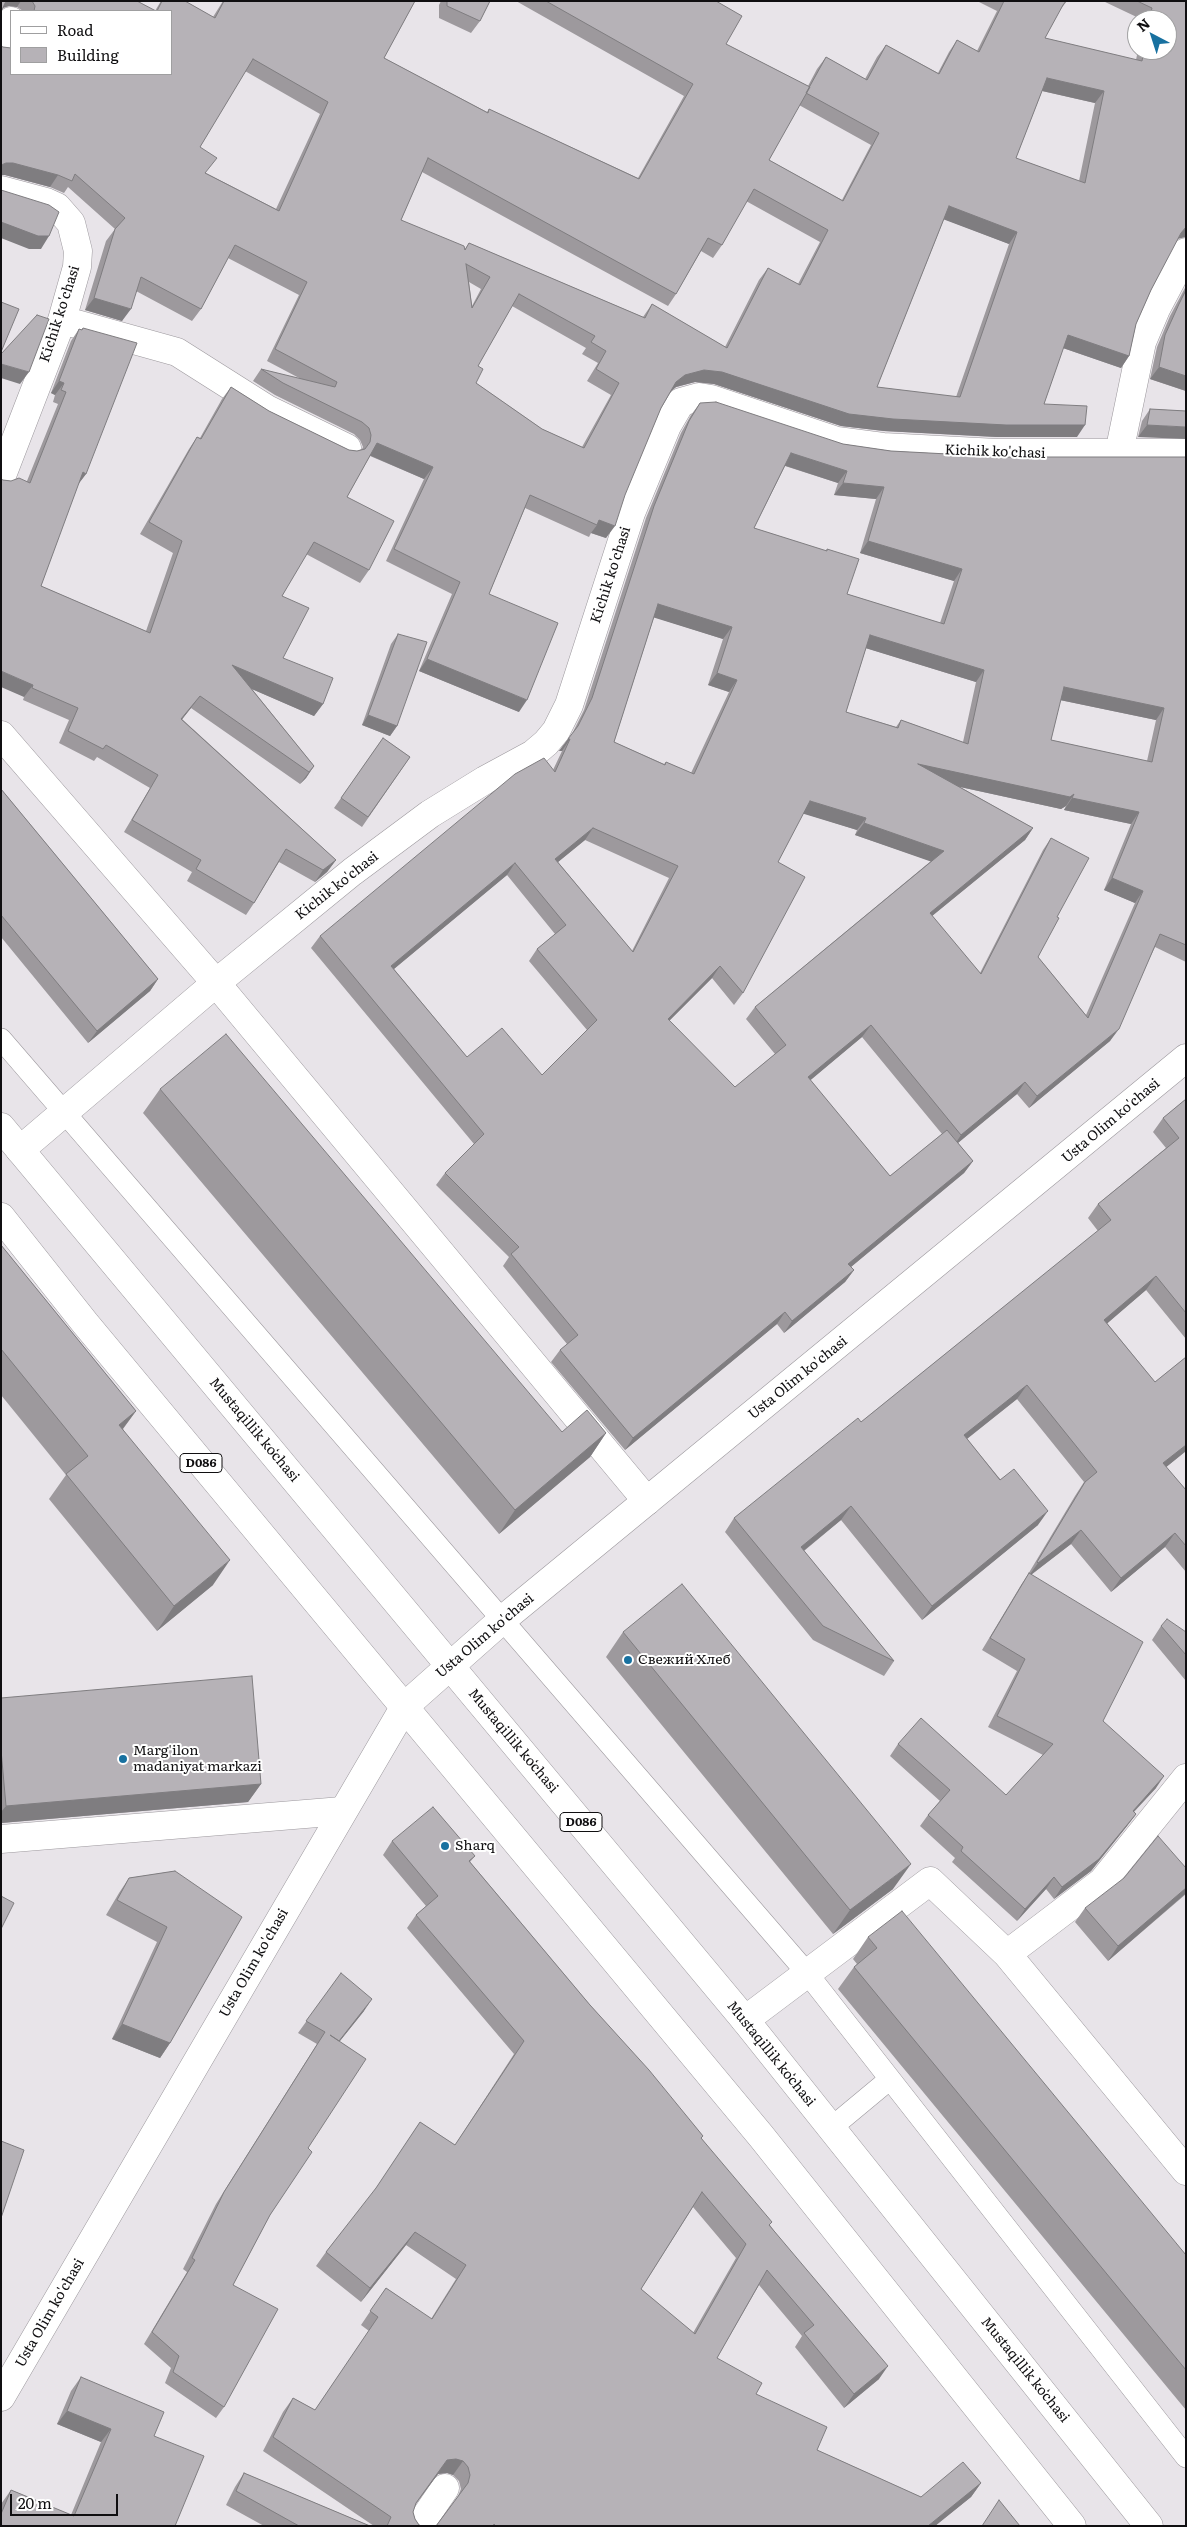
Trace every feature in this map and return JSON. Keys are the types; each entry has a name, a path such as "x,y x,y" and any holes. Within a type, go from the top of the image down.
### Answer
{"street":[{"path":"1,45 10,24"},
{"name":"Kichik ko'chasi","path":"1,190 46,202 57,207 71,223 78,251 77,268 62,320 1,478"},
{"path":"1119,453 1142,342 1156,309 1186,252"},
{"path":"62,320 177,352 267,409 347,448"},
{"name":"Kichik ko'chasi","path":"20,1150 216,983 352,872 430,814 485,780 533,754 546,743 556,731 568,705 631,512 666,426 681,402 699,396 837,441 883,447 998,453 1186,453"},
{"path":"1,735 216,983 647,1502"},
{"name":"Usta Olim ko'chasi","path":"1,2397 405,1706 502,1620 1186,1058"},
{"name":"Mustaqillik koʻchasi","path":"1,1128 745,2020 1149,2526"},
{"name":"D086","path":"1,1217 92,1331 761,2136 1072,2526"},
{"path":"1007,1954 1102,1882 1186,1778"},
{"path":"1,1839 342,1811"},
{"path":"745,2020 930,1881 1007,1954 1186,2171"},
{"path":"419,2526 445,2488"}],"lane":[{"path":"1,1039 807,1973 1186,2456"},
{"path":"831,2128 890,2079"}],"building":[{"path":"1,1 6,1 1,12"},
{"path":"32,1 137,1 154,10 34,10 35,6"},
{"path":"162,1 185,1 215,18 224,1 415,1 384,58 488,113 489,109 639,179 693,84 546,1 716,1 742,16 726,44 809,87 826,57 867,80 886,45 939,74 957,40 979,52 1004,1 1066,1 1045,38 1127,57 1127,60 1177,60 1177,10 1152,10 1152,8 1137,1 1186,1 1186,227 1151,290 1136,324 1129,356 1068,335 1044,404 1087,406 1085,425 1006,425 893,419 849,414 722,372 704,370 685,375 676,382 661,408 625,495 615,526 599,520 597,525 530,495 489,594 558,623 527,700 427,659 460,582 394,549 433,467 377,443 347,497 394,521 369,570 314,542 282,596 309,608 283,658 333,678 323,704 232,665 314,766 309,772 200,696 181,719 336,860 323,870 286,849 254,903 196,869 201,860 132,820 158,775 106,745 103,749 68,731 78,708 32,688 33,685 1,671 1,479 11,481 19,478 30,483 66,392 61,390 64,383 59,381 79,329 82,330 83,328 137,343 86,474 83,472 41,586 150,633 182,541 149,522 197,437 201,439 231,387 269,411 349,450 365,449 370,442 369,428 362,422 283,383 261,369 335,387 337,382 275,349 307,282 235,245 201,309 141,277 131,309 94,298 115,229 125,218 75,174 72,181 58,175 13,163 1,165 1,46 10,48 10,75 172,75 172,10 158,10","holes":["253,59 328,102 279,211 205,173 217,158 200,147","1047,78 1104,91 1085,183 1016,158","806,93 879,133 843,201 769,160","428,158 676,294 708,238 722,245 754,189 828,230 800,285 768,268 727,348 652,304 645,318 469,243 465,250 464,246 401,220","949,206 1017,232 960,397 877,387","466,264 490,277 472,308","519,294 595,336 591,342 606,351 596,369 619,383 584,448 542,429 476,383 483,369 478,366"]},
{"path":"447,1 490,1 480,21 447,6"},
{"path":"1,190 49,205 59,212 49,236 38,236 1,222"},
{"path":"1186,290 1186,376 1159,367 1165,335"},
{"path":"1,302 19,309 1,352"},
{"path":"37,315 49,319 29,372 1,364 1,354"},
{"path":"716,402 843,444 891,451 1005,457 1186,457 1186,945 1160,934 1119,1029 1037,1096 1025,1082 961,1135 871,1025 808,1077 890,1176 947,1130 973,1161 848,1264 854,1270 792,1321 785,1312 633,1438 560,1350 578,1335 511,1254 519,1247 445,1173 484,1134 320,936 515,774 544,758 555,772 570,739 568,739 578,726 592,698 654,506 689,421 700,403","holes":["791,453 847,471 843,483 884,487 868,541 962,569 944,624 847,594 859,559 827,549 827,551 754,528","658,604 732,627 717,673 737,680 694,774 666,762 665,765 614,742","870,635 984,670 968,744 901,720 898,728 846,712","1064,687 1164,708 1152,762 1051,740","918,764 1070,797 1074,794 1072,798 1139,812 1112,878 1143,891 1088,1018 1038,957 1089,858 1051,838 981,974 930,913 1033,828","810,801 866,818 864,823 944,851 755,1007 786,1045 735,1087 668,1019 720,966 743,993 805,877 778,862","593,828 678,866 633,952 555,859","515,863 566,925 537,949 597,1020 542,1075 502,1028 467,1057 391,966"]},
{"path":"1150,409 1186,411 1186,427 1147,425"},
{"path":"398,634 427,642 397,726 368,715"},
{"path":"383,738 410,757 368,817 341,798"},
{"path":"1,789 158,979 97,1031 1,915"},
{"path":"226,1034 562,1432 587,1410 606,1433 515,1510 160,1089"},
{"path":"1186,1099 1186,1313 1156,1276 1104,1320 1155,1382 1186,1357 1186,1445 1163,1463 1186,1490 1186,1546 1175,1533 1121,1578 1081,1530 1037,1562 1085,1482 1097,1472 1027,1385 964,1435 1000,1480 1014,1469 1048,1511 932,1606 851,1506 801,1547 894,1661 823,1626 734,1518 858,1418 861,1422 1111,1220 1098,1204 1179,1138 1163,1118"},
{"path":"1,1245 136,1411 119,1425 230,1560 174,1606 66,1474 88,1456 1,1349"},
{"path":"1029,1573 1143,1642 1103,1721 1164,1776 1133,1811 1136,1814 1099,1859 1062,1887 1054,1877 1025,1909 961,1851 963,1847 928,1815 950,1790 898,1744 921,1718 1006,1795 1053,1744 997,1716 1025,1659 990,1638"},
{"path":"682,1584 911,1864 850,1910 623,1632"},
{"path":"1167,1619 1186,1632 1186,1655 1161,1626"},
{"name":"Marg'ilon madaniyat markazi","path":"252,1676 261,1784 6,1806 1,1750 1,1698"},
{"path":"433,1807 475,1856 469,1861 590,2005 649,2070 703,2136 701,2138 772,2222 769,2225 888,2366 854,2394 804,2333 814,2325 767,2270 717,2358 762,2383 756,2394 827,2427 817,2450 921,2497 963,2462 981,2483 928,2526 496,2526 494,2524 493,2526 436,2526 468,2483 470,2475 468,2467 463,2461 456,2459 447,2460 416,2503 413,2512 415,2519 422,2526 387,2526 391,2517 273,2437 293,2398 315,2410 378,2317 370,2311 386,2288 432,2319 466,2265 415,2232 370,2288 326,2252 376,2188 420,2122 455,2145 524,2041 416,1915 438,1896 392,1841","holes":["702,2192 746,2244 695,2334 641,2289"]},
{"path":"1158,1836 1186,1868 1186,1888 1118,1946 1085,1908 1124,1878"},
{"path":"175,1871 242,1917 170,2043 122,2024 167,1927 117,1900 129,1878"},
{"path":"1,1896 14,1903 1,1929"},
{"path":"902,1911 1186,2255 1186,2370 854,1967 877,1948 868,1937"},
{"path":"341,1973 372,1999 339,2041 366,2059 308,2148 312,2152 270,2215 233,2285 278,2309 224,2407 173,2372 179,2356 152,2332 195,2260 192,2258 224,2192 325,2032 306,2021"},
{"path":"1,2141 24,2150 1,2218"},
{"path":"81,2377 164,2412 154,2436 204,2456 175,2526 1,2526 1,2514 11,2490 74,2516 111,2429 67,2411"},
{"path":"244,2473 370,2526 299,2526 236,2491"},
{"path":"999,2500 1020,2526 982,2526"}],"place":[{"name":"Свежий Хлеб","path":"628,1660"},
{"name":"Marg'ilon madaniyat markazi","path":"123,1759"},
{"name":"Sharq","path":"445,1846"}]}
